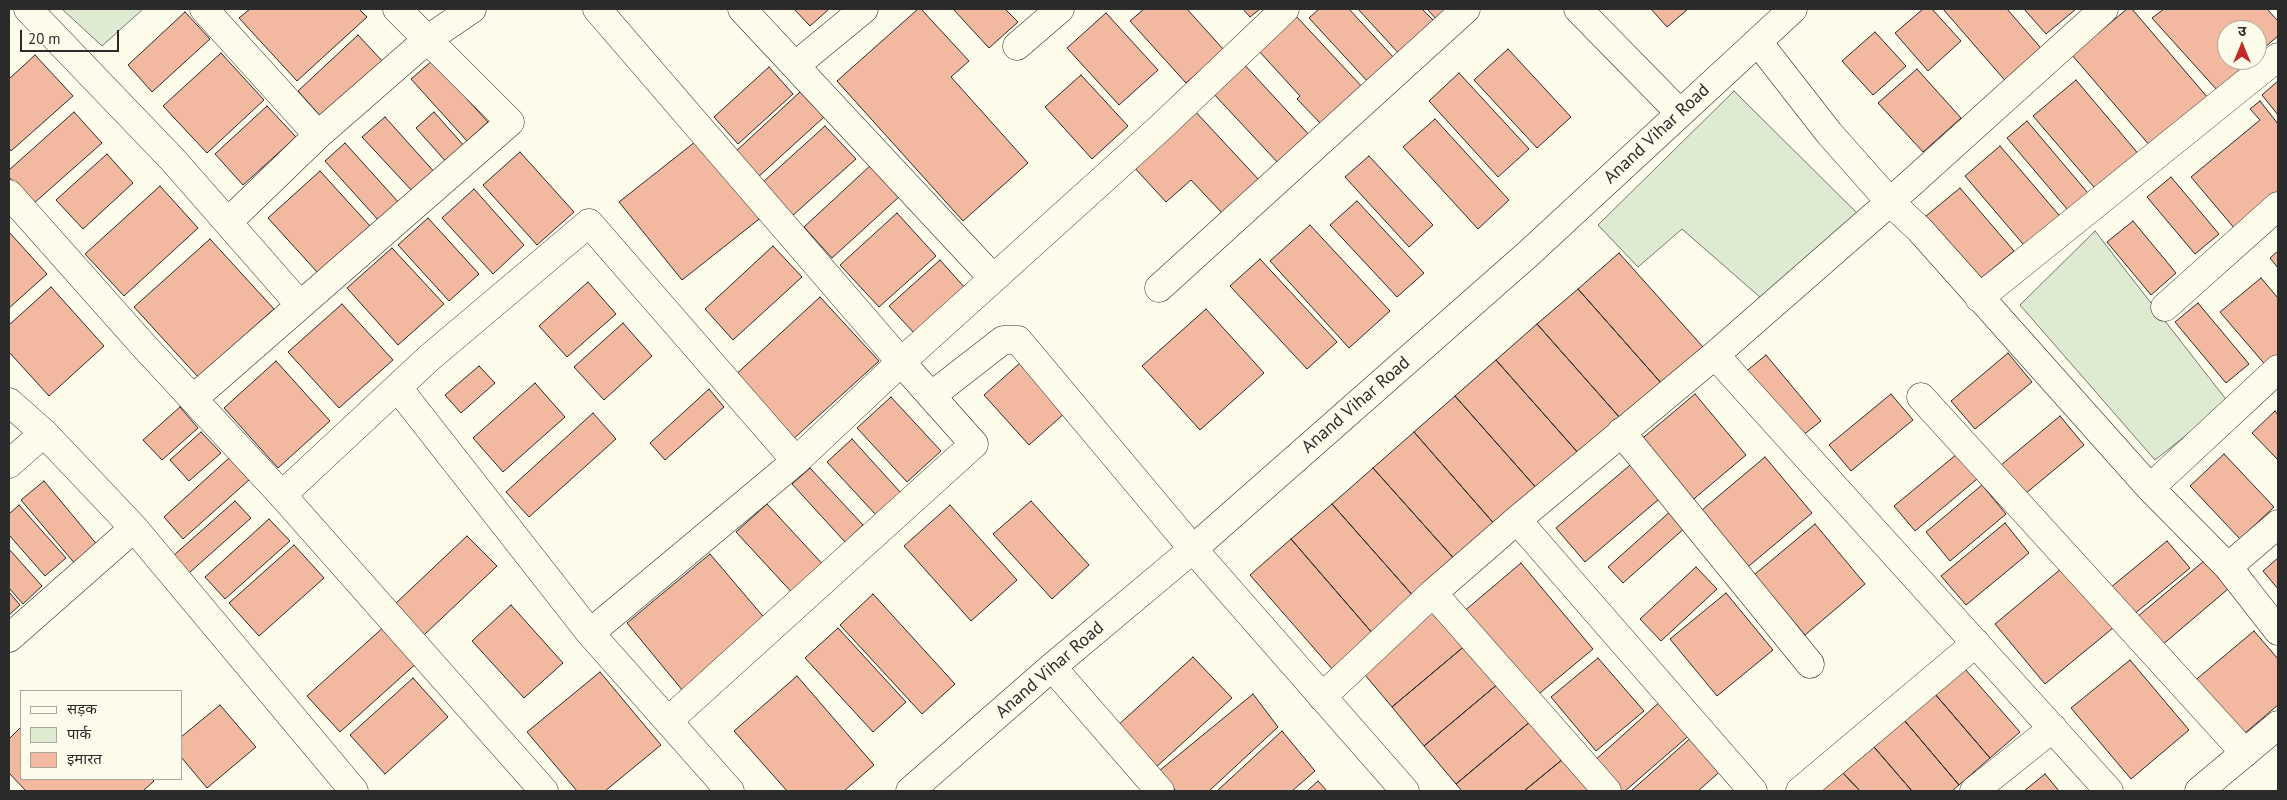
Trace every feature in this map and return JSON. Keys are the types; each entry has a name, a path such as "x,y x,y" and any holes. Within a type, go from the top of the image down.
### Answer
{"street":[{"path":"28,9 229,221 300,305"},
{"path":"204,9 318,135"},
{"path":"193,398 510,122 397,9"},
{"path":"229,221 318,135 428,39 472,9"},
{"path":"598,9 901,362 974,444 668,722"},
{"path":"742,9 992,277"},
{"path":"796,65 864,9"},
{"path":"1017,46 1060,9"},
{"path":"590,633 796,461 992,277 1160,128 1285,9"},
{"path":"1159,288 1466,9"},
{"path":"1578,9 1680,113"},
{"name":"Anand Vihar Road","path":"910,791 1052,667 1193,549 1521,261 1793,9"},
{"path":"1322,697 1433,593 1715,354 1890,202 2104,9"},
{"path":"1758,42 1829,133 1890,202 1920,230 2150,488 2228,567 2278,631"},
{"path":"1979,298 2278,57"},
{"path":"9,194 282,495 544,791"},
{"path":"2165,307 2278,206"},
{"path":"282,495 398,388 589,223 796,461"},
{"path":"931,396 1003,340 1018,340 1193,549 1405,791"},
{"path":"1715,354 2109,791"},
{"path":"2150,488 2278,368"},
{"path":"398,388 590,633 730,791"},
{"path":"1921,397 2245,753"},
{"path":"9,402 44,433 134,528 354,791"},
{"path":"1621,432 1810,664"},
{"path":"9,464 44,433"},
{"path":"1517,520 1753,791"},
{"path":"2228,567 2278,524"},
{"path":"9,638 134,528"},
{"path":"1433,593 1607,791"},
{"path":"1800,791 1976,643"},
{"path":"1052,667 1160,791"},
{"path":"2199,791 2278,725"},
{"path":"1974,791 2053,728"}],"green space":[{"path":"62,9 143,9 102,46"},
{"path":"1734,91 1864,220 1769,305 1682,229 1638,267 1598,225"},
{"path":"2095,231 2228,402 2155,460 2020,305"}],"building":[{"path":"250,9 359,9 367,17 297,81 239,18"},
{"path":"794,9 829,9 810,26"},
{"path":"918,9 921,9 969,61 951,77 1028,163 963,221 837,81"},
{"path":"953,9 1005,9 1018,22 989,48"},
{"path":"1144,9 1187,9 1224,50 1186,83 1130,21"},
{"path":"1243,9 1260,9 1250,17"},
{"path":"1319,9 1349,9 1395,59 1369,83 1309,18"},
{"path":"1358,9 1422,9 1437,24 1402,57"},
{"path":"1427,9 1455,9 1440,23"},
{"path":"1651,9 1688,9 1667,27"},
{"path":"1923,9 1932,9 1961,41 1928,71 1895,33"},
{"path":"1943,9 2007,9 2046,54 2009,85"},
{"path":"2024,9 2076,9 2046,34"},
{"path":"2127,9 2132,9 2208,98 2151,147 2072,55"},
{"path":"2164,9 2267,9 2278,21 2278,36 2267,45 2267,20 2217,20 2217,70 2240,70 2217,90 2152,18"},
{"path":"185,12 210,39 152,92 128,65"},
{"path":"1106,13 1158,70 1119,105 1067,48"},
{"path":"1296,16 1364,89 1323,126 1297,99 1300,96 1258,50"},
{"path":"1875,32 1906,66 1873,95 1842,61"},
{"path":"358,35 384,63 323,119 298,91"},
{"path":"1508,49 1571,117 1537,148 1474,80"},
{"path":"221,53 264,100 207,153 163,106"},
{"path":"35,55 73,96 11,151 9,148 9,79"},
{"path":"432,61 488,122 467,141 411,79"},
{"path":"1242,62 1311,137 1280,165 1211,91"},
{"path":"769,67 793,94 738,144 714,117"},
{"path":"1917,69 1961,118 1923,152 1878,103"},
{"path":"1459,73 1529,149 1498,177 1429,101"},
{"path":"1081,75 1128,126 1092,159 1045,107"},
{"path":"2076,80 2141,157 2099,193 2033,116"},
{"path":"2278,81 2278,115 2262,95"},
{"path":"800,92 824,117 757,178 734,153"},
{"path":"2260,101 2278,124 2278,192 2235,229 2191,177 2260,120 2250,109"},
{"path":"267,106 296,137 243,185 215,154"},
{"path":"1193,109 1259,180 1222,213 1191,180 1166,202 1132,165"},
{"path":"74,112 102,143 33,204 9,177 9,170"},
{"path":"434,112 466,148 448,164 416,128"},
{"path":"385,117 436,174 414,193 362,137"},
{"path":"1435,119 1509,200 1478,229 1403,147"},
{"path":"2027,121 2093,199 2073,216 2007,138"},
{"path":"825,126 856,159 792,216 762,183"},
{"path":"700,138 763,216 682,280 619,202"},
{"path":"345,143 400,204 380,222 325,161"},
{"path":"2000,146 2064,221 2029,251 1965,176"},
{"path":"520,152 574,212 537,245 483,185"},
{"path":"107,154 133,183 83,229 56,200"},
{"path":"1369,156 1433,225 1409,247 1345,177"},
{"path":"871,165 900,196 832,258 804,227"},
{"path":"320,171 370,226 318,273 268,218"},
{"path":"2171,177 2219,234 2195,254 2147,197"},
{"path":"160,186 198,228 124,296 85,254"},
{"path":"1960,188 2014,251 1980,279 1926,216"},
{"path":"474,189 524,245 493,274 442,218"},
{"path":"1357,201 1424,273 1397,297 1330,225"},
{"path":"897,213 936,256 879,307 840,265"},
{"path":"428,218 479,274 449,301 398,245"},
{"path":"2133,221 2176,273 2151,295 2107,242"},
{"path":"1310,225 1390,311 1349,348 1270,261"},
{"path":"9,232 47,274 9,308"},
{"path":"210,239 274,309 198,377 134,307"},
{"path":"773,246 802,277 733,340 705,309"},
{"path":"392,248 444,304 398,345 347,288"},
{"path":"2278,251 2278,268 2270,258"},
{"path":"1619,253 1703,347 1662,384 1578,289"},
{"path":"1260,259 1337,342 1307,369 1230,286"},
{"path":"940,260 966,289 915,334 889,306"},
{"path":"2261,278 2278,298 2278,359 2268,368 2220,312"},
{"path":"588,282 616,314 567,357 539,326"},
{"path":"51,287 104,346 49,396 9,352 9,325"},
{"path":"1578,289 1662,384 1621,419 1537,324"},
{"path":"820,297 879,361 791,441 732,378"},
{"path":"2198,303 2249,364 2226,383 2175,322"},
{"path":"342,304 393,360 339,408 288,352"},
{"path":"1206,309 1264,373 1200,430 1142,366"},
{"path":"623,323 652,356 604,400 574,367"},
{"path":"1537,324 1621,419 1580,455 1496,360"},
{"path":"2008,353 2032,382 1975,429 1951,401"},
{"path":"1766,355 1821,421 1797,440 1743,374"},
{"path":"1496,360 1580,455 1539,491 1455,396"},
{"path":"276,361 330,421 278,468 224,408"},
{"path":"1020,363 1065,413 1029,445 984,395"},
{"path":"479,366 495,383 461,413 445,395"},
{"path":"535,383 565,417 503,472 473,438"},
{"path":"709,389 724,407 665,460 650,443"},
{"path":"1695,394 1746,455 1689,503 1638,442"},
{"path":"1891,394 1913,420 1851,471 1829,445"},
{"path":"1455,396 1539,491 1497,527 1414,432"},
{"path":"891,397 941,451 907,482 857,428"},
{"path":"180,407 198,428 162,460 143,440"},
{"path":"2275,411 2278,415 2278,460 2252,433"},
{"path":"593,413 616,439 529,517 506,492"},
{"path":"2060,416 2084,445 2025,494 2001,465"},
{"path":"201,432 221,453 189,481 170,460"},
{"path":"1414,432 1497,527 1457,562 1373,468"},
{"path":"852,439 901,493 876,515 827,462"},
{"path":"1957,454 1977,479 1915,531 1894,506"},
{"path":"2224,454 2274,507 2240,539 2190,486"},
{"path":"1765,457 1812,513 1743,571 1696,515"},
{"path":"229,458 249,480 183,539 164,517"},
{"path":"1636,460 1665,494 1585,562 1556,528"},
{"path":"810,468 863,525 845,542 792,484"},
{"path":"1373,468 1457,562 1415,598 1332,504"},
{"path":"44,481 99,547 76,565 21,500"},
{"path":"1982,485 2006,514 1950,561 1926,532"},
{"path":"235,501 251,518 189,573 173,556"},
{"path":"1031,501 1089,565 1052,599 993,534"},
{"path":"767,504 827,569 796,597 736,532"},
{"path":"1332,504 1415,598 1374,635 1291,539"},
{"path":"19,505 66,558 45,576 9,535 9,514"},
{"path":"950,505 1017,580 971,621 904,546"},
{"path":"1672,510 1687,526 1623,583 1608,567"},
{"path":"269,519 290,541 225,599 205,577"},
{"path":"2005,523 2029,553 1966,605 1941,576"},
{"path":"1815,524 1865,584 1805,635 1754,575"},
{"path":"467,536 497,566 424,635 395,604"},
{"path":"1291,539 1374,635 1333,670 1250,575"},
{"path":"2167,541 2190,568 2133,615 2110,588"},
{"path":"294,545 324,578 259,636 229,603"},
{"path":"9,549 42,586 23,604 9,588"},
{"path":"710,554 767,621 683,691 627,623"},
{"path":"2278,558 2278,589 2263,571"},
{"path":"2204,561 2228,589 2161,646 2137,617"},
{"path":"1521,563 1593,649 1534,698 1462,613"},
{"path":"1696,567 1717,589 1661,641 1640,619"},
{"path":"2062,568 2113,628 2045,684 1995,624"},
{"path":"9,592 20,605 9,615"},
{"path":"1726,593 1773,650 1717,696 1670,639"},
{"path":"873,594 955,684 922,714 840,625"},
{"path":"511,605 563,663 524,698 472,641"},
{"path":"1435,606 1467,644 1392,707 1360,669"},
{"path":"386,625 419,661 340,732 307,696"},
{"path":"838,628 906,702 873,732 805,658"},
{"path":"2254,631 2278,659 2278,705 2238,739 2192,683"},
{"path":"1467,644 1499,683 1424,746 1392,707"},
{"path":"1193,657 1232,698 1154,769 1116,727"},
{"path":"1598,658 1644,711 1596,751 1551,697"},
{"path":"2130,660 2189,730 2131,779 2071,708"},
{"path":"1965,669 2020,732 1990,758 1935,694"},
{"path":"600,672 661,745 605,791 577,791 527,732"},
{"path":"797,676 874,765 844,791 787,791 734,731"},
{"path":"413,678 448,717 385,774 350,735"},
{"path":"1499,683 1531,721 1456,784 1424,746"},
{"path":"1253,694 1278,727 1209,791 1176,791 1159,771"},
{"path":"1935,694 1990,758 1959,785 1904,720"},
{"path":"1663,699 1693,732 1625,791 1620,791 1593,762"},
{"path":"220,705 256,747 207,788 182,758 182,736"},
{"path":"1904,720 1959,785 1952,791 1912,791 1874,747"},
{"path":"1531,721 1563,759 1524,791 1462,791 1456,784"},
{"path":"20,728 20,780 154,781 143,791 26,791 9,773 9,739"},
{"path":"1282,731 1315,771 1292,791 1217,791"},
{"path":"1694,735 1724,768 1698,791 1631,791"},
{"path":"1874,747 1912,791 1860,791 1843,773"},
{"path":"1563,759 1590,791 1524,791"},
{"path":"1843,773 1860,791 1821,791"},
{"path":"2045,774 2059,791 2024,791"},
{"path":"1318,781 1327,791 1307,791"}]}
